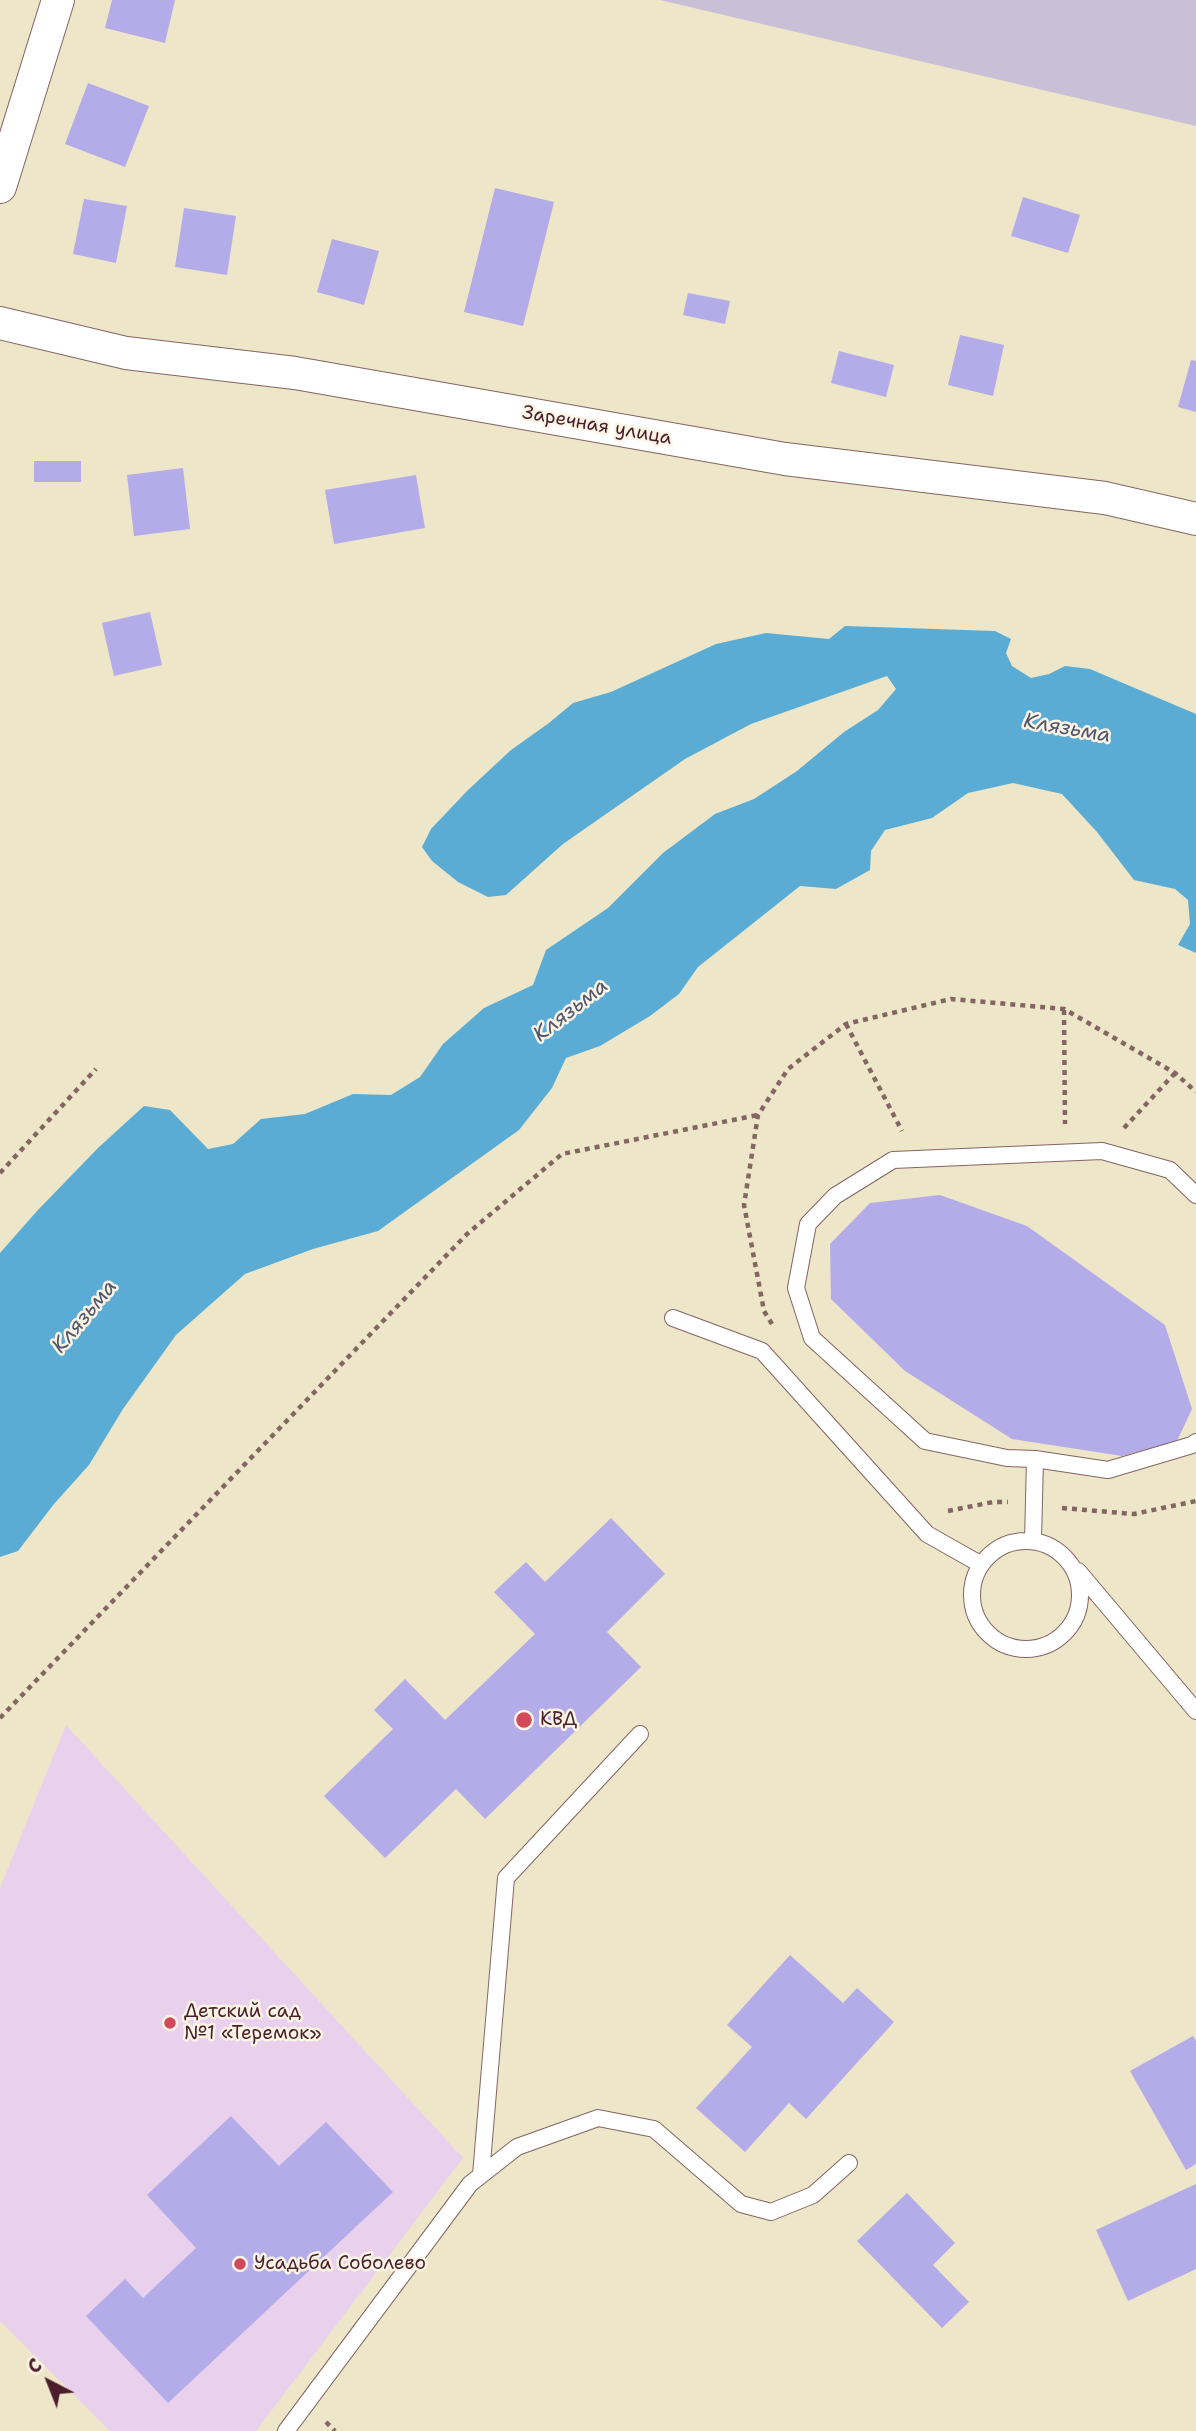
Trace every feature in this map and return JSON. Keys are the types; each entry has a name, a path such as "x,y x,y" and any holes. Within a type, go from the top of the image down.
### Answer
{"street":[{"path":"0,187 58,0"},
{"name":"Заречная улица","path":"0,323 126,353 295,373 785,459 1105,498 1196,519"}],"lane":[{"path":"1196,1195 1170,1170 1102,1152 893,1160 835,1196 808,1224 796,1288 812,1338 925,1441 1007,1458 1035,1459 1108,1470 1196,1442"},
{"path":"673,1318 762,1351 927,1534 980,1564"},
{"path":"1033,1541 1035,1459"},
{"path":"1070,1562 1077,1578 1080,1596 1077,1614 1068,1630 1054,1642 1037,1648 1018,1649 1000,1643 986,1632 976,1617 971,1599 973,1581 980,1564 1003,1545 1033,1541 1059,1552 1070,1562 1196,1711"},
{"path":"481,2175 506,1878 640,1734"},
{"path":"286,2431 470,2184 517,2147 598,2118 654,2129 741,2204 771,2212 813,2195 849,2163"}],"path":[{"path":"0,1718 467,1234 562,1154 758,1115 789,1069 846,1024 950,999 1064,1009 1175,1073 1196,1092"},
{"path":"1064,1009 1065,1153"},
{"path":"846,1024 917,1160"},
{"path":"0,1172 96,1069"},
{"path":"1102,1152 1175,1073"}],"shaded area":[{"path":"660,0 1196,0 1196,126"},
{"name":"Детский сад №1 «Теремок»","path":"66,1725 463,2158 256,2431 110,2431 0,2321 0,1888"}],"water":[{"name":"Клязьма","path":"845,626 995,631 1011,639 1006,653 1012,666 1031,678 1049,674 1065,666 1090,669 1196,714 1196,953 1178,945 1190,924 1188,900 1175,889 1134,880 1097,832 1062,794 1013,783 968,793 932,818 885,830 871,851 870,870 836,889 800,886 698,967 679,994 650,1016 600,1046 566,1058 552,1088 519,1130 378,1231 313,1249 245,1274 176,1335 123,1409 89,1465 54,1504 18,1551 0,1557 0,1253 37,1211 98,1148 144,1106 170,1110 208,1149 233,1144 261,1119 305,1114 353,1094 391,1095 420,1077 443,1044 484,1008 533,985 546,950 608,908 663,853 715,814 754,799 797,771 844,732 878,710 896,689 887,676 751,724 685,759 563,844 506,895 488,897 458,882 432,861 422,847 431,829 511,750 573,703 611,692 716,644 766,633 829,639"}],"building":[{"path":"112,0 175,0 165,43 105,28"},
{"path":"88,83 149,106 125,167 65,144"},
{"path":"495,188 554,202 523,326 464,312"},
{"path":"1023,197 1080,215 1068,253 1011,236"},
{"path":"84,199 127,206 116,263 73,254"},
{"path":"184,208 236,216 227,275 175,267"},
{"path":"332,239 379,251 364,305 317,292"},
{"path":"688,293 730,301 725,324 683,315"},
{"path":"960,335 1004,345 993,396 948,385"},
{"path":"839,351 894,365 886,397 831,383"},
{"path":"1191,360 1196,361 1196,412 1178,407"},
{"path":"34,461 81,461 81,482 34,482"},
{"path":"183,468 190,529 134,536 127,475"},
{"path":"416,475 425,528 334,544 325,490"},
{"path":"150,612 162,665 114,676 102,623"},
{"path":"940,1195 1027,1226 1165,1325 1192,1409 1177,1441 1122,1456 1012,1439 905,1371 831,1299 830,1244 870,1203"},
{"path":"611,1518 665,1574 607,1632 641,1667 485,1819 456,1789 385,1858 324,1796 393,1729 374,1710 405,1679 445,1720 535,1634 494,1592 526,1562 545,1582"},
{"path":"790,1955 843,2003 857,1988 894,2022 806,2119 789,2103 745,2152 696,2108 752,2047 727,2025"},
{"path":"1193,2036 1196,2041 1196,2164 1186,2170 1130,2071"},
{"path":"231,2116 279,2166 326,2122 393,2192 168,2403 86,2316 125,2279 143,2298 196,2248 147,2195"},
{"path":"1196,2184 1196,2269 1128,2301 1096,2230"},
{"path":"907,2193 955,2243 933,2265 969,2302 942,2328 857,2241"}],"place":[{"name":"КВД","path":"524,1720"},
{"name":"Детский сад №1 «Теремок»","path":"170,2023"},
{"name":"Усадьба Соболево","path":"240,2264"}]}
